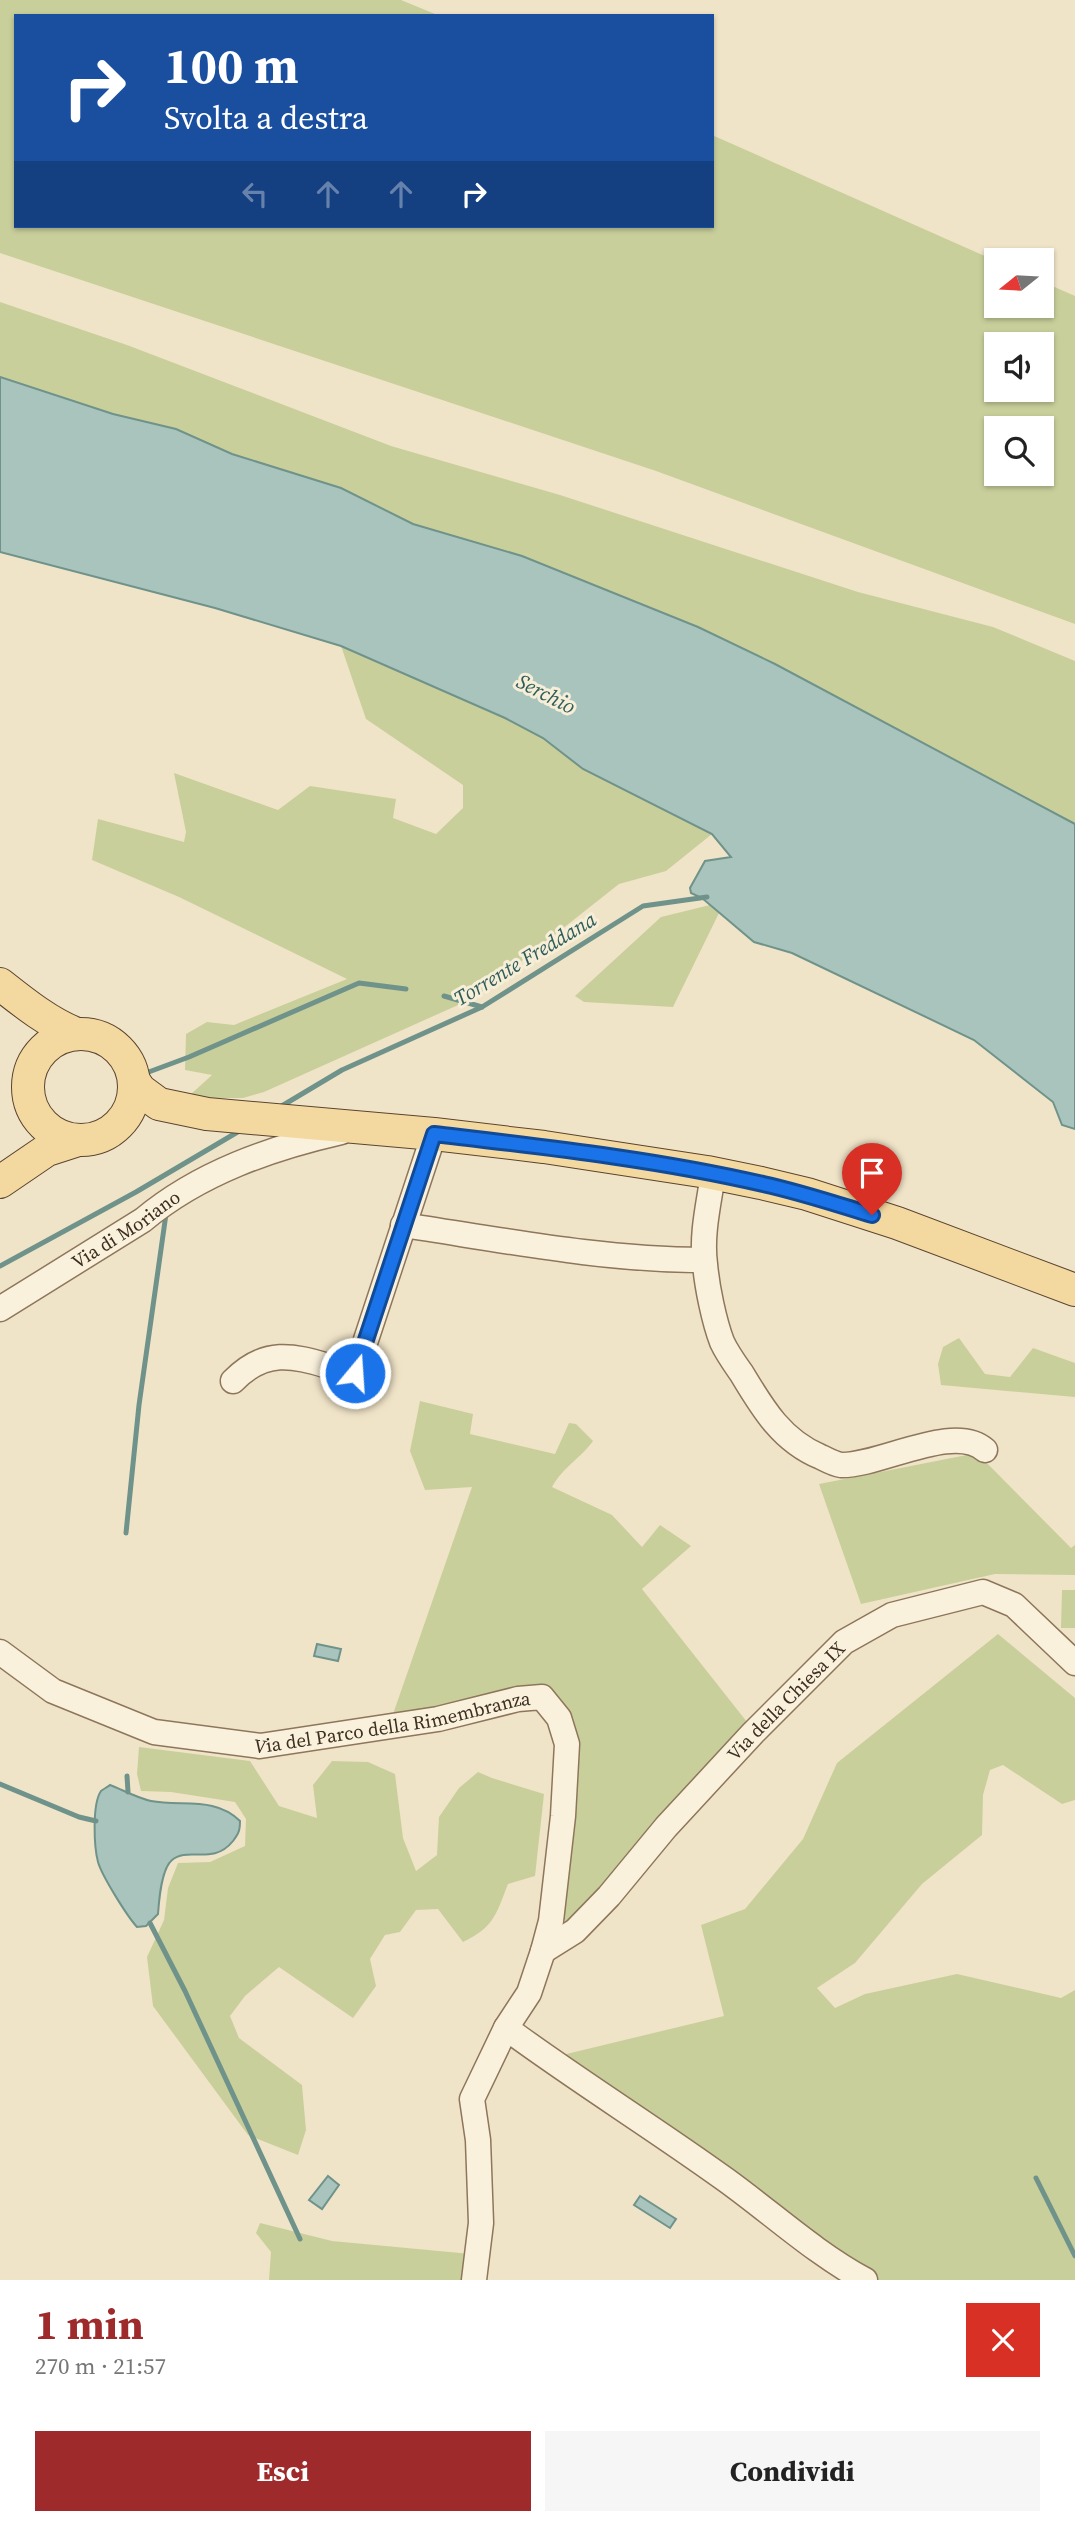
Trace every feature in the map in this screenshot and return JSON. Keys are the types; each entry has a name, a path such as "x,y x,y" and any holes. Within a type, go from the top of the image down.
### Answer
{"main road":[{"path":"1,985 50,1021 77,1034 97,1036 115,1046 128,1062 140,1090 159,1104 285,1126 360,1127 434,1134 544,1147 713,1174 807,1195 884,1219 1075,1290"},
{"path":"1,985 27,1028 33,1064 28,1085 32,1107 38,1118 56,1133 78,1140"},
{"path":"33,1064 51,1043 77,1034"},
{"path":"114,1128 128,1112 134,1081"},
{"path":"0,1182 21,1150 32,1107"},
{"path":"0,1182 47,1150 97,1137 114,1128 207,1114"}],"street":[{"name":"Via di Moriano","path":"0,1309 143,1220 172,1198 257,1153 285,1126"},
{"path":"233,1381 245,1368 256,1362 282,1356 355,1373 434,1134"},
{"path":"713,1174 704,1239 704,1259 723,1343 766,1414 790,1440 838,1465 960,1440 974,1442 985,1450"},
{"path":"403,1225 596,1254 655,1259 704,1259"},
{"name":"Via della Chiesa IX","path":"544,1951 575,1931 609,1896 666,1827 761,1724 844,1642 892,1615 983,1592 1013,1605 1075,1663"},
{"name":"Via del Parco della Rimembranza","path":"0,1652 53,1691 153,1732 260,1746 438,1719 518,1699 542,1697 559,1718 567,1744 564,1816 551,1921 529,1993 506,2028 472,2099 478,2140 481,2223 474,2280"},
{"path":"506,2028 727,2180 781,2223 865,2280"}],"green space":[{"path":"0,0 401,0 435,14 14,14 14,228 714,228 714,136 984,256 984,318 1054,318 1054,287 1075,296 1075,624 656,471 0,253"},
{"path":"0,302 127,345 391,446 560,495 858,592 993,627 1075,661 1075,824 775,664 698,627 522,556 413,524 232,454 176,429 113,414 0,377"},
{"path":"341,646 505,718 543,738 583,769 712,834 666,871 619,884 476,997 264,1092 243,1098 194,1098 190,1095 212,1075 185,1070 186,1034 207,1022 234,1025 347,979 179,897 92,860 98,819 184,842 186,832 174,773 278,810 310,786 396,799 393,818 436,834 463,808 463,785 366,719"},
{"path":"710,905 719,913 673,1007 584,1002 575,996 661,917"},
{"path":"959,1338 985,1374 1010,1377 1033,1348 1075,1363 1075,1397 941,1385 938,1364 943,1347"},
{"path":"420,1401 473,1414 470,1434 555,1454 569,1423 576,1424 593,1441 552,1487 612,1515 642,1547 660,1525 691,1546 642,1589 747,1722 642,1847 567,1923 560,1915 570,1738 521,1687 392,1717 472,1487 425,1490 410,1451"},
{"path":"977,1453 1071,1548 1075,1545 1075,1575 995,1574 861,1604 819,1484"},
{"path":"1062,1590 1075,1590 1075,1628 1061,1628"},
{"path":"998,1634 1075,1698 1075,1800 1062,1804 1003,1765 990,1770 983,1795 982,1835 922,1884 855,1963 817,1988 835,2008 865,1994 957,1974 1061,1998 1075,1990 1075,2280 867,2280 554,2057 724,2016 701,1925 745,1909 803,1839 837,1763"},
{"path":"139,1747 250,1761 279,1806 317,1818 313,1785 332,1761 368,1762 395,1774 403,1838 416,1871 437,1855 439,1817 459,1788 478,1772 544,1794 535,1876 508,1884 493,1919 481,1931 463,1942 438,1909 416,1910 400,1932 385,1935 370,1959 376,1986 353,2018 279,1967 245,1996 230,2016 239,2038 302,2085 306,2130 298,2155 248,2135 153,2006 147,1957 164,1920 168,1888 178,1863 210,1862 245,1846 246,1819 235,1802 171,1792 141,1791 137,1774"},
{"path":"260,2223 332,2241 471,2254 469,2280 269,2280 271,2252 256,2233"}],"water":[{"name":"Serchio","path":"0,377 113,414 176,429 232,454 341,488 413,524 522,556 698,627 775,664 1075,824 1075,1129 1062,1125 1053,1102 974,1040 792,953 754,942 702,898 691,893 690,888 705,861 731,857 712,834 583,769 543,738 505,718 341,646 215,608 0,552"},
{"path":"317,1644 341,1649 338,1661 314,1656"},
{"path":"110,1785 151,1801 220,1808 240,1821 238,1834 233,1841 217,1853 178,1856 168,1864 163,1878 158,1914 146,1926 137,1927 133,1922 109,1886 98,1862 96,1805 101,1791"},
{"path":"328,2176 339,2185 322,2209 309,2200"},
{"path":"640,2196 676,2219 670,2228 634,2205"}],"waterway":[{"name":"Torrente Freddana","path":"280,1107 342,1070 482,1007 643,906 707,897"},
{"path":"146,1073 359,983 406,989"},
{"path":"444,996 482,1007"},
{"name":"Torrente Freddana","path":"0,1266 136,1192 241,1130"},
{"path":"126,1533 139,1405 166,1214"},
{"path":"127,1776 128,1792"},
{"path":"0,1784 79,1817 96,1821"},
{"path":"150,1923 185,1991 300,2239"},
{"path":"1036,2178 1075,2256"}],"route":[{"path":"355,1373 434,1134 544,1147 707,1172 761,1183 872,1215"}]}
